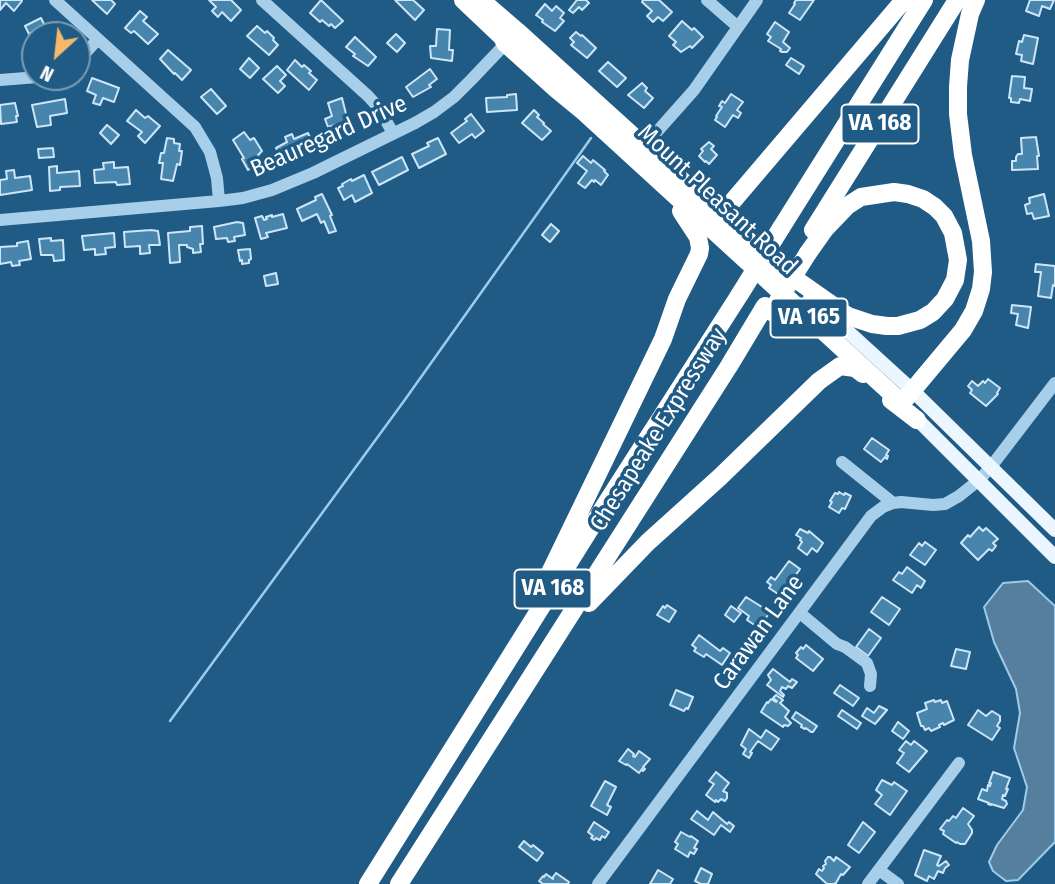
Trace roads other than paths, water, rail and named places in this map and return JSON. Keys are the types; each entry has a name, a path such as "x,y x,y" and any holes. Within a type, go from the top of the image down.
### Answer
{"highway":[{"name":"Mount Pleasant Road","path":"463,0 502,37 511,37"},
{"name":"Mount Pleasant Road","path":"481,0 511,37 640,152 721,215 774,264"},
{"path":"521,640 533,606 683,302 716,233 721,215 904,0"},
{"name":"Chesapeake Expressway","path":"368,884 924,0"},
{"name":"Chesapeake Expressway","path":"398,884 768,309 957,0"},
{"path":"908,397 963,330 974,311 981,289 984,261 961,144 958,114 960,60 967,25 976,0"},
{"name":"Mount Pleasant Road","path":"640,152 716,233 908,397"},
{"path":"640,152 699,239 699,254 677,299 663,339"},
{"path":"774,264 848,316 872,324 898,326 920,320 939,306 951,289 958,260 953,233 944,216 923,199 894,192 861,197 847,206 805,250"},
{"path":"497,730 538,679 583,609 602,588 819,381 836,368 855,368 917,420"}],"main road":[{"name":"Mount Pleasant Road","path":"774,264 908,397 990,468 1055,530"},
{"name":"Mount Pleasant Road","path":"908,397 917,420 1055,557"}],"street":[{"path":"55,0 200,133 213,159 219,201"},
{"path":"262,0 368,96 378,107 393,134"},
{"path":"707,0 738,27"},
{"path":"640,152 694,90 757,0"},
{"name":"Beauregard Drive","path":"0,220 243,198 289,183 425,117 453,97 511,37"},
{"path":"91,47 98,39"},
{"path":"0,80 21,78"},
{"path":"842,462 892,503 945,503 959,496 990,468 1055,383"},
{"name":"Carawan Lane","path":"598,884 867,521 877,511 892,503"},
{"path":"800,612 837,644 867,663 871,674 870,686"},
{"path":"868,884 959,763"},
{"path":"879,870 898,884"}],"water":[{"path":"1028,581 1055,606 1055,842 1018,880 1006,881 993,871 989,862 997,845 1023,810 1027,787 1014,748 1020,713 1016,689 994,642 984,607 1003,583"}],"waterway":[{"path":"170,721 404,401 591,138"}]}
